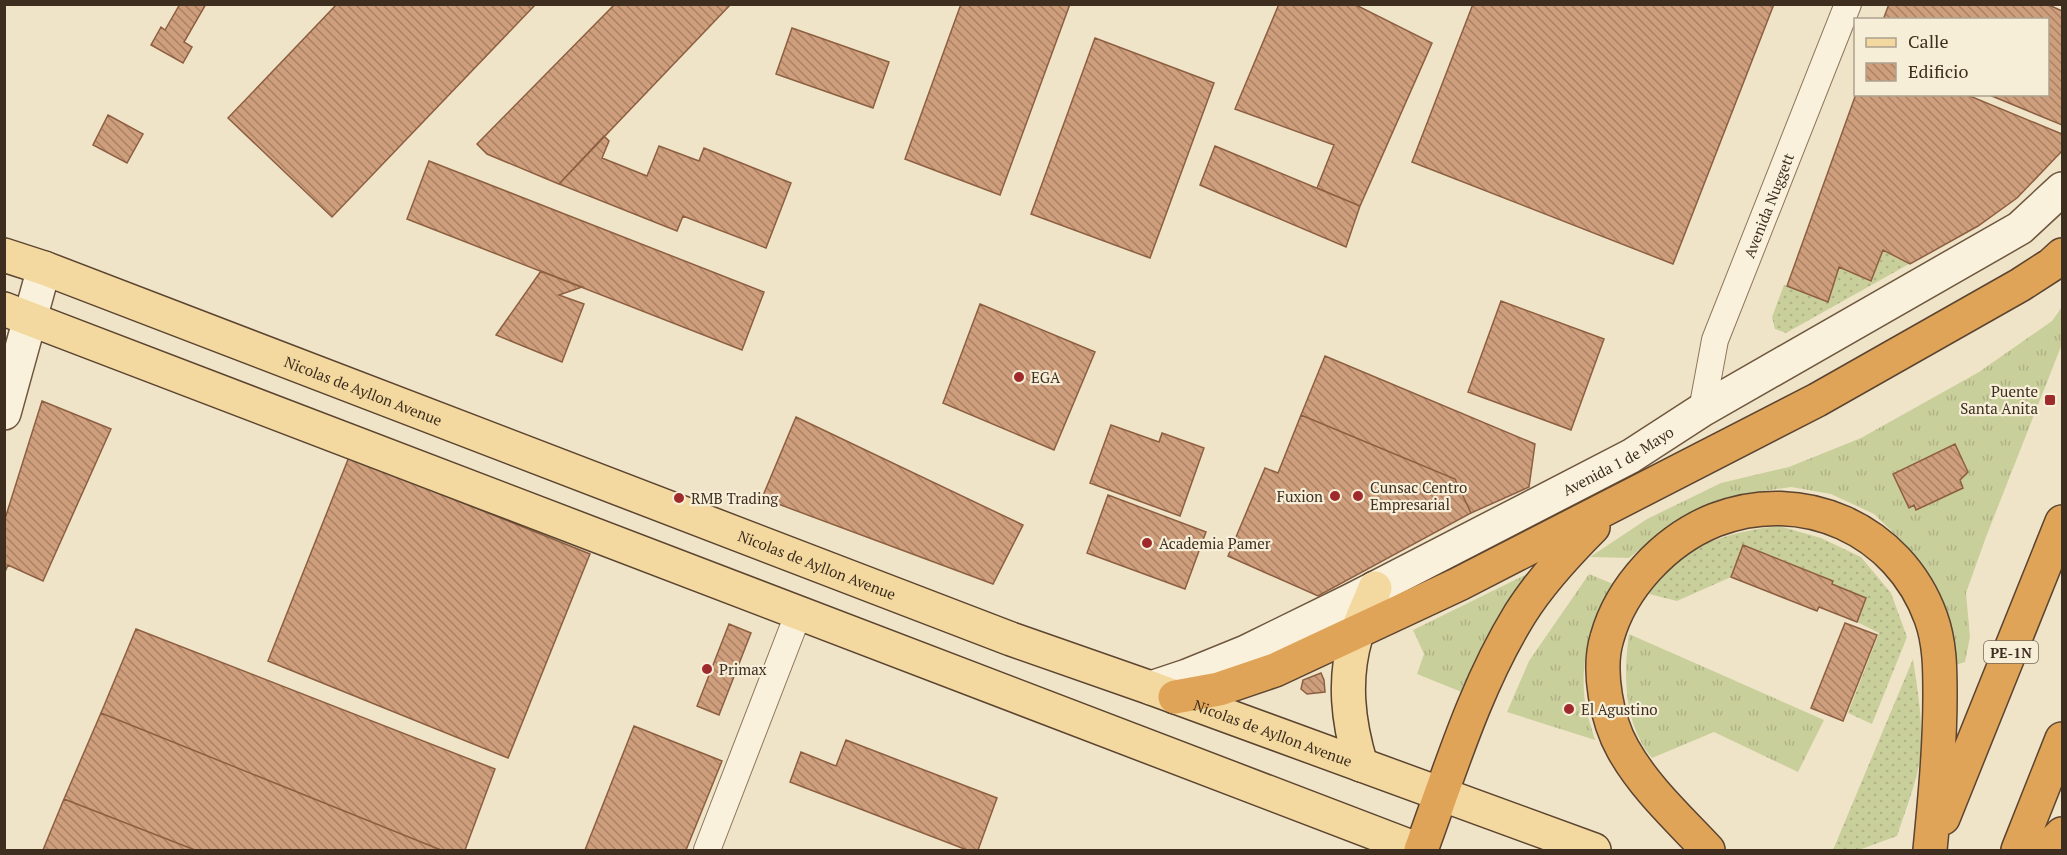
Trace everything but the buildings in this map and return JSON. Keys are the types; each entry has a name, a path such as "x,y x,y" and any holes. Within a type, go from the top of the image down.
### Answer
{"highway":[{"path":"1163,692 1219,689 1275,670 1459,585 1817,400 2020,285 2062,255"},
{"path":"1420,850 1486,680 1521,613 1568,552 1595,525 1625,501"},
{"path":"1708,850 1649,786 1623,749 1608,709 1604,654 1606,638 1618,609 1638,579 1651,564 1682,538 1715,520 1737,514 1784,509 1821,514 1859,530 1895,558 1912,580 1925,604 1932,621 1939,656 1940,731 1929,850"},
{"name":"PE-1N","path":"1929,850 2062,522"},
{"path":"2018,850 2062,739"},
{"path":"2046,850 2062,834"}],"main road":[{"name":"Nicolas de Ayllon Avenue","path":"4,255 44,268 1011,639 1163,692 1594,850"},
{"path":"18,314 1420,850"},
{"path":"1361,765 1352,734 1348,701 1351,655 1375,588"}],"street":[{"name":"Avenida Nuggett","path":"1702,410 1715,340 1848,4"},
{"name":"Avenida 1 de Mayo","path":"1163,692 1187,676 1232,658 1375,588 1631,456 1702,410 2020,228 2062,189"},
{"path":"4,413 18,314 44,268"},
{"path":"707,850 799,612"}],"green space":[{"path":"1883,251 1909,264 1786,333 1775,329 1772,317 1784,285 1828,302 1839,267 1871,282"},
{"path":"2062,307 2062,344 1966,593 1970,637 1965,662 1952,666 1931,583 1908,547 1874,514 1831,494 1791,487 1743,494 1704,507 1676,522 1629,558 1590,557 1647,519 1721,483 1789,467 1861,438 1979,372 2052,321"},
{"path":"1779,526 1821,538 1861,557 1891,593 1907,637 1872,724 1848,713 1879,633 1857,622 1865,598 1832,584 1833,581 1744,545 1731,577 1677,601 1649,594 1666,572 1690,552 1733,534"},
{"path":"1539,568 1469,695 1417,674 1424,654 1413,630"},
{"path":"1589,574 1613,584 1598,613 1585,659 1584,692 1595,740 1507,712 1529,661"},
{"path":"1629,634 1824,720 1798,772 1714,732 1652,758 1636,730 1628,699 1626,666"},
{"path":"1913,659 1920,712 1921,752 1915,783 1897,836 1859,850 1833,850"}],"place":[{"name":"EGA","path":"1019,377"},
{"name":"Puente Santa Anita","path":"2050,400"},
{"name":"Fuxion","path":"1335,496"},
{"name":"Cunsac Centro Empresarial","path":"1358,496"},
{"name":"RMB Trading","path":"679,498"},
{"name":"Academia Pamer","path":"1147,543"},
{"name":"Primax","path":"707,669"},
{"name":"El Agustino","path":"1569,709"}]}
